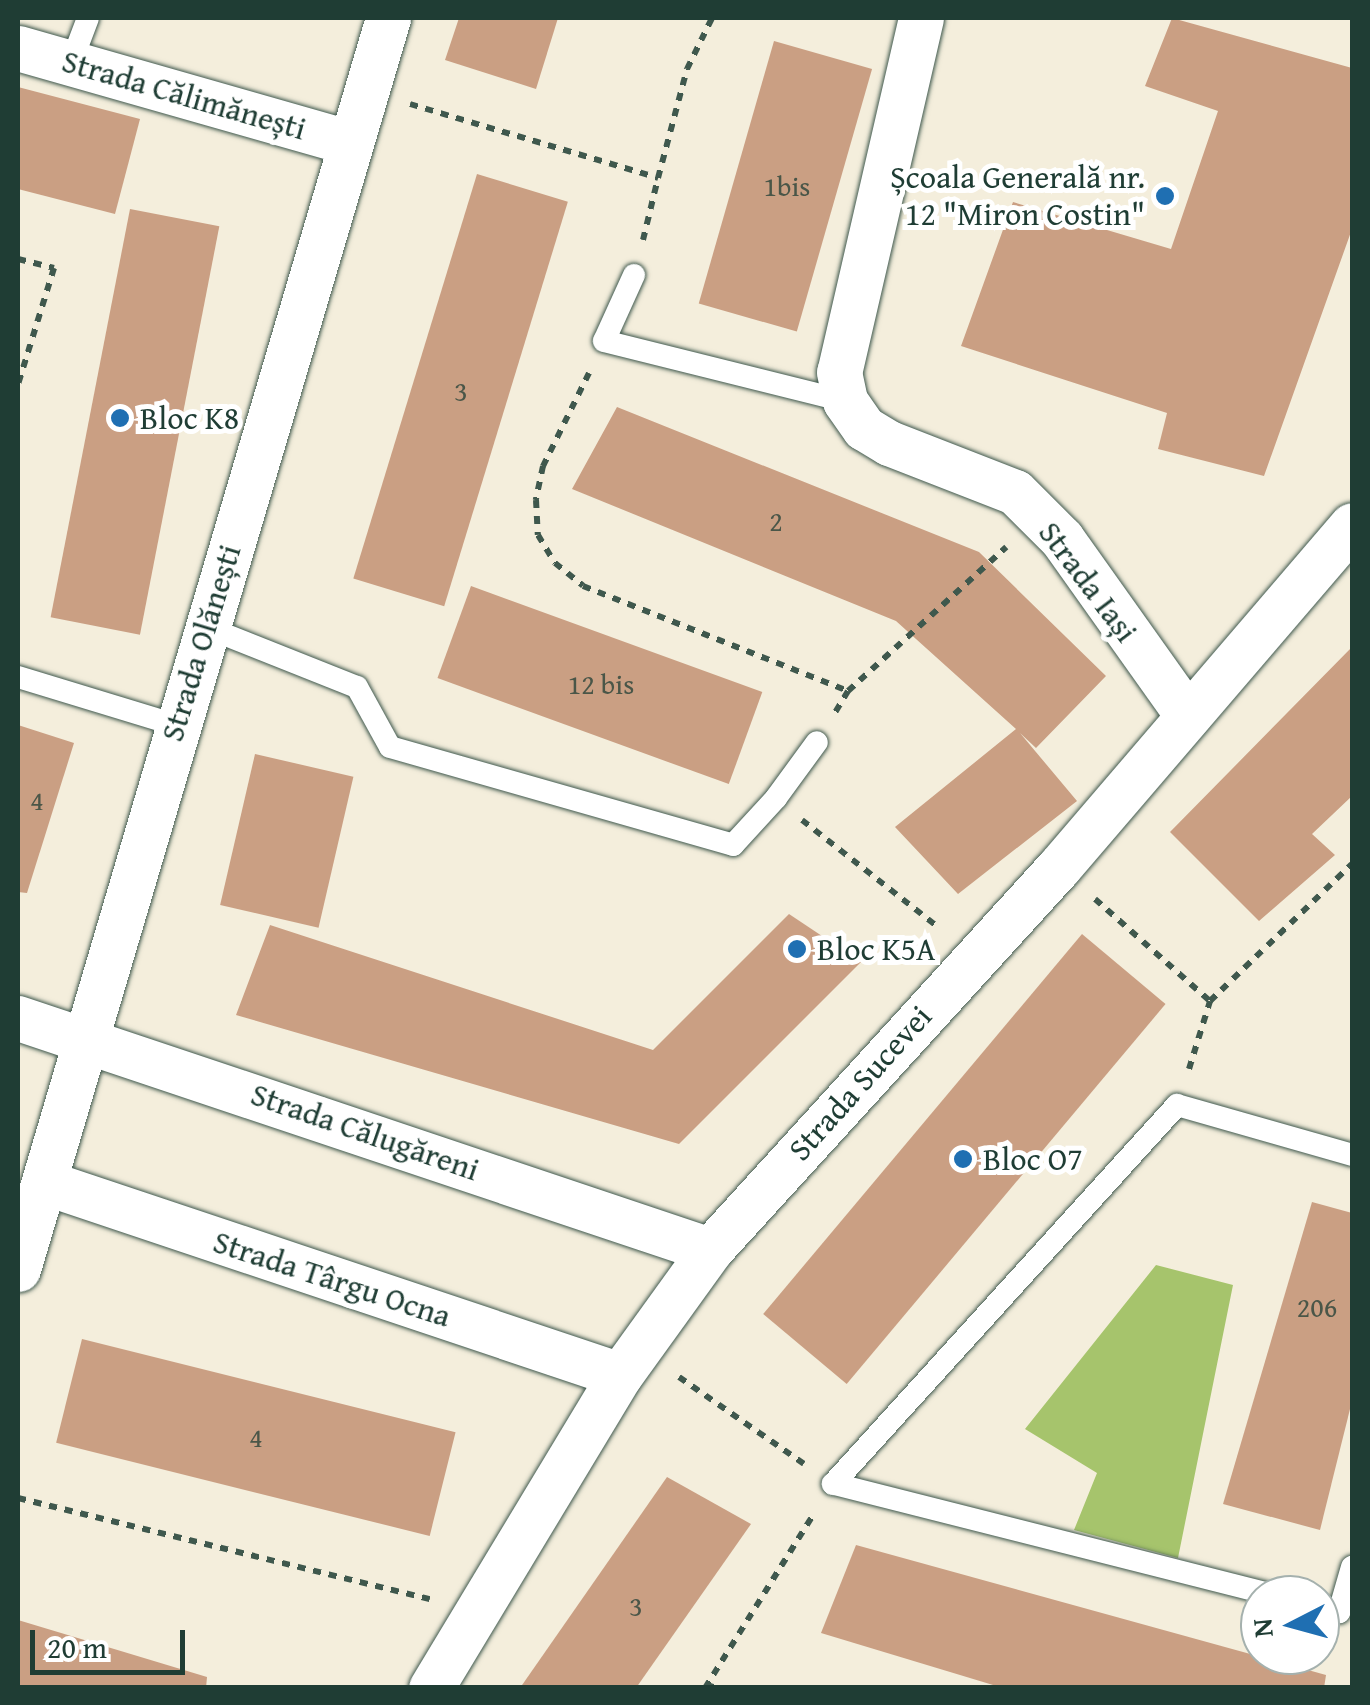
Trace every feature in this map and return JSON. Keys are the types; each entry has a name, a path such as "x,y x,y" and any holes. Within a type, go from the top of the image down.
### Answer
{"street":[{"name":"Strada Olănești","path":"18,1269 388,18"},
{"path":"845,401 838,372 921,18"},
{"name":"Strada Călimănești","path":"18,48 351,143"},
{"name":"Strada Iași","path":"845,401 864,428 889,443 1015,492 1062,538 1188,716"},
{"name":"Strada Sucevei","path":"431,1688 629,1362 710,1250 1058,867 1352,526"},
{"name":"Strada Călugăreni","path":"18,1018 710,1250"},
{"name":"Strada Târgu Ocna","path":"44,1182 629,1362"}],"lane":[{"path":"72,63 88,18"},
{"path":"634,275 604,340 845,401"},
{"path":"206,628 357,687 390,747 733,845 776,798 817,742"},
{"path":"18,677 176,725"},
{"path":"1240,1587 833,1484 1178,1105 1352,1154"},
{"path":"1340,1609 1352,1568"}],"path":[{"path":"634,275 687,69 712,18"},
{"path":"366,91 658,178"},
{"path":"18,260 54,268 18,384"},
{"path":"604,340 543,466 536,500 538,535 556,563 583,586 848,691"},
{"path":"817,742 848,691 1039,517"},
{"path":"776,798 974,955"},
{"path":"1178,1105 1210,1001 1352,864"},
{"path":"1058,867 1210,1001"},
{"path":"629,1362 833,1484 717,1661 705,1686 717,1688"},
{"path":"18,1498 475,1610"}],"green space":[{"path":"1156,1265 1233,1285 1178,1558 1074,1530 1097,1473 1025,1429"}],"building":[{"path":"459,18 558,18 536,89 445,60"},
{"path":"1172,18 1352,68 1352,229 1264,476 1158,449 1167,413 961,346 1013,202 1171,249 1218,111 1145,86"},
{"path":"774,41 872,69 797,332 699,303"},
{"path":"18,87 140,119 115,214 18,189"},
{"path":"477,174 568,202 444,606 353,579"},
{"name":"Bloc K8","path":"130,209 219,226 140,635 51,617"},
{"path":"617,407 979,552 1106,676 1036,748 1020,733 1077,801 958,894 895,827 1016,729 896,621 572,489"},
{"path":"471,586 762,692 729,784 437,678"},
{"path":"1352,647 1352,796 1312,834 1335,855 1259,921 1170,832"},
{"path":"18,725 74,743 27,893 18,892"},
{"path":"255,754 353,777 319,928 220,905"},
{"name":"Bloc K5A","path":"789,914 861,962 679,1144 236,1015 270,925 653,1050"},
{"name":"Bloc O7","path":"1082,934 1165,1004 847,1384 763,1314"},
{"path":"1312,1202 1352,1213 1352,1401 1320,1530 1223,1504"},
{"path":"82,1339 456,1432 430,1536 56,1443"},
{"path":"667,1477 751,1524 636,1688 520,1688"},
{"path":"856,1545 1240,1651 1240,1675 1326,1675 1324,1688 1003,1688 821,1633"},
{"path":"18,1620 207,1677 206,1688 18,1688"}],"place":[{"name":"Școala Generală nr. 12 \"Miron Costin\"","path":"1165,196"},
{"name":"Bloc K8","path":"120,418"},
{"name":"Bloc K5A","path":"797,949"},
{"name":"Bloc O7","path":"963,1159"}]}
